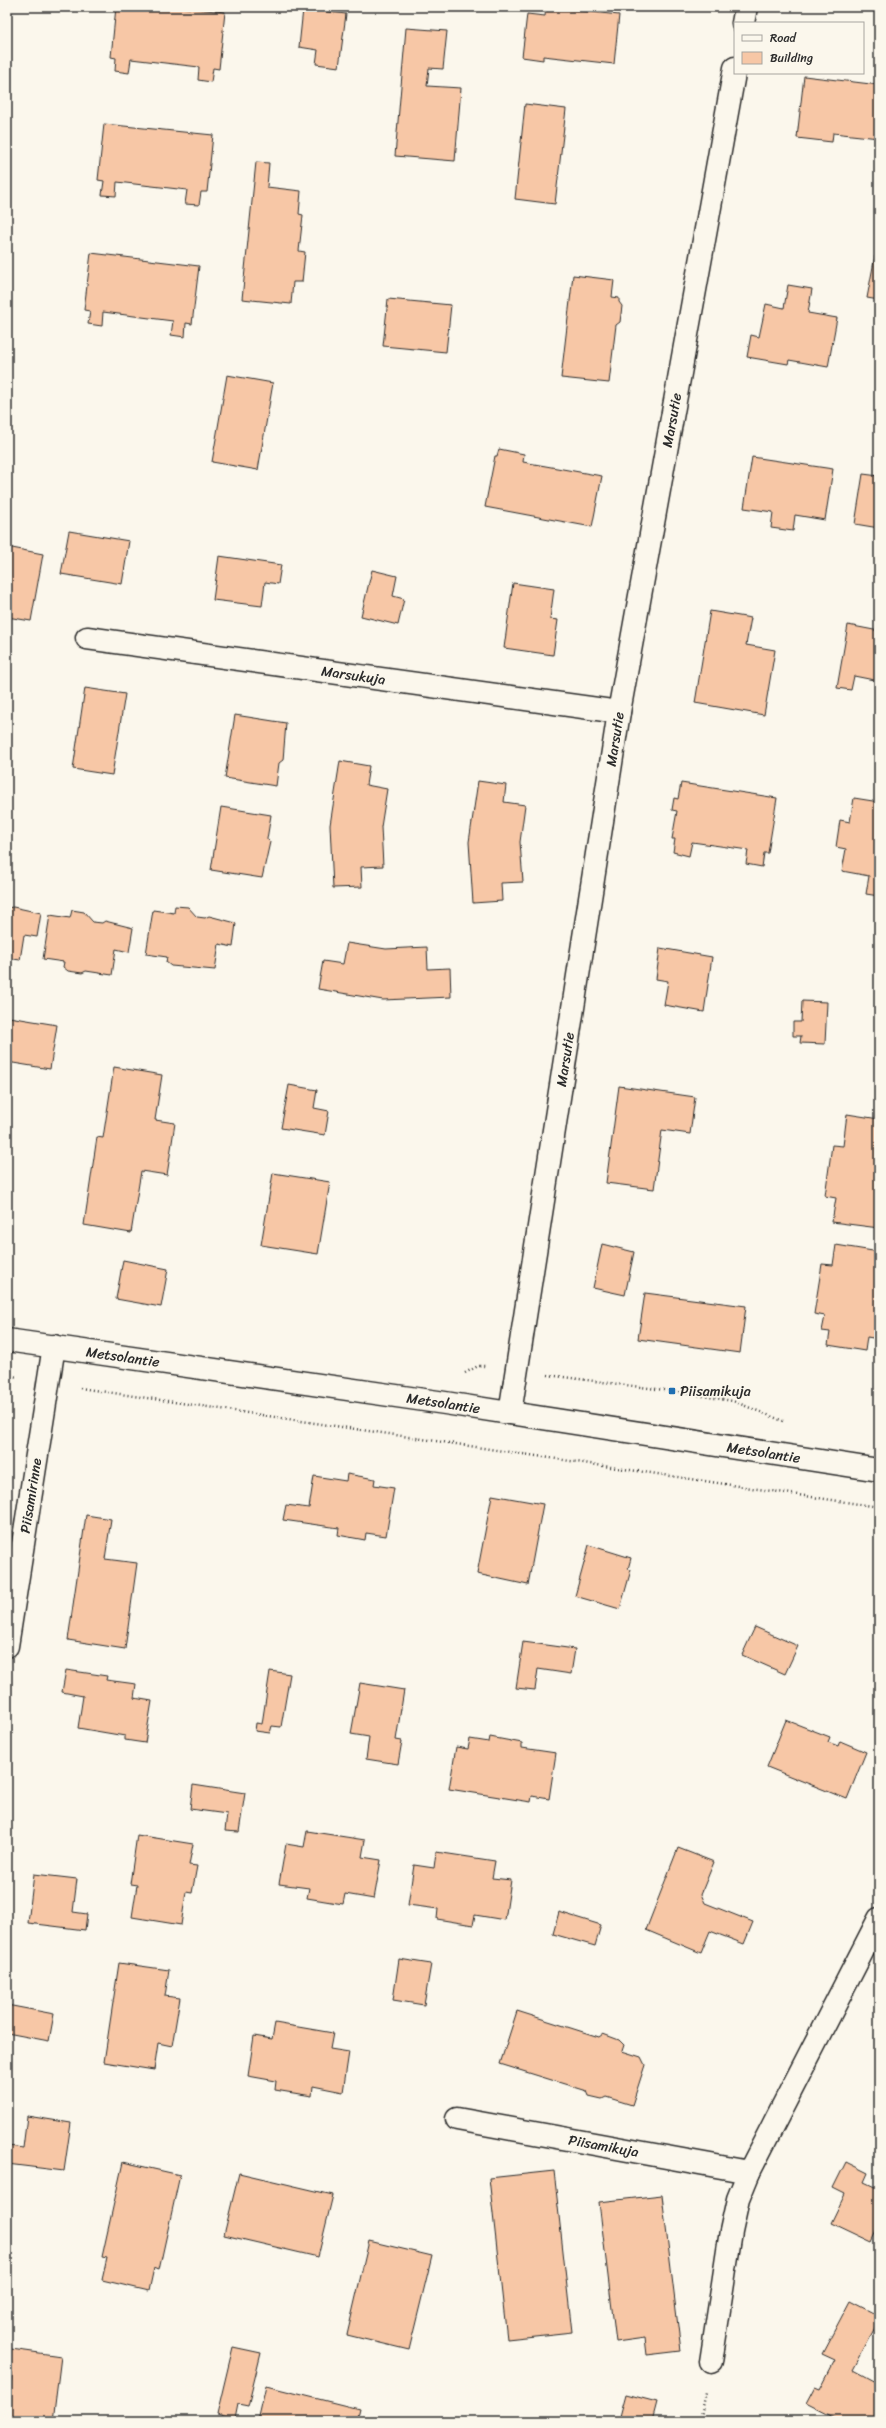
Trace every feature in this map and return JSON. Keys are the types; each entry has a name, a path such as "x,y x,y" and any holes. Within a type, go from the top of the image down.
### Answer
{"street":[{"path":"743,22 746,7"},
{"name":"Marsutie","path":"510,1413 619,712 734,74"},
{"name":"Marsukuja","path":"88,638 619,712"},
{"name":"Metsolantie","path":"7,1340 510,1413 879,1470"},
{"name":"Piisamirinne","path":"7,1646 54,1346"},
{"path":"712,2362 731,2231 738,2200 749,2172 879,1919"},
{"name":"Piisamikuja","path":"457,2119 749,2172"}],"path":[{"path":"7,1375 48,1383 879,1507"}],"building":[{"path":"116,7 178,7 225,12 219,69 213,68 211,82 198,80 199,67 131,59 129,73 115,71 116,58 111,57"},
{"path":"546,7 619,15 614,64 543,56 543,60 522,57 527,14 545,16"},
{"path":"303,9 346,14 339,67 316,64 318,50 299,47"},
{"path":"406,28 447,31 443,69 429,68 427,86 461,88 455,161 395,156"},
{"path":"804,76 879,85 879,138 833,133 832,142 797,138"},
{"path":"525,104 566,109 555,204 515,199"},
{"path":"104,124 213,135 207,192 201,192 199,205 185,204 187,190 117,182 116,196 102,195 104,181 98,180"},
{"path":"256,162 269,163 267,187 301,191 299,214 303,215 299,251 305,252 302,282 293,282 291,304 242,299"},
{"path":"91,253 199,266 192,324 186,323 185,337 171,335 173,321 103,312 102,326 88,324 90,311 84,310"},
{"path":"875,256 879,257 879,300 867,298"},
{"path":"573,275 614,280 612,297 619,298 619,302 622,306 620,322 616,325 609,383 561,378"},
{"path":"788,285 812,289 808,313 837,318 828,367 789,360 788,364 747,357 751,335 759,337 766,304 784,308"},
{"path":"388,299 451,305 446,352 383,346"},
{"path":"227,375 273,383 258,470 212,462"},
{"path":"499,449 524,454 523,462 602,476 592,527 485,507 495,456 497,456"},
{"path":"752,457 833,469 825,520 795,515 793,531 771,528 773,512 744,508"},
{"path":"863,474 879,476 879,528 855,524"},
{"path":"69,531 129,541 122,584 61,574"},
{"path":"7,547 43,554 31,621 7,617"},
{"path":"219,556 281,565 278,584 265,582 262,606 213,600"},
{"path":"372,570 397,576 393,596 404,599 398,625 361,616"},
{"path":"513,583 554,589 550,619 558,620 553,655 504,648"},
{"path":"710,611 751,618 746,645 775,650 764,715 695,703"},
{"path":"848,625 879,631 879,681 854,676 851,690 837,688"},
{"path":"85,688 125,694 112,775 73,769"},
{"path":"235,715 286,723 283,760 279,763 276,786 225,778"},
{"path":"340,761 369,766 366,785 387,789 381,827 383,866 361,867 362,887 333,888 330,825"},
{"path":"478,781 506,785 504,802 525,805 520,842 523,882 501,883 502,901 473,903 469,842"},
{"path":"681,783 777,798 768,853 764,853 762,867 746,864 748,850 692,842 689,856 673,852 675,839 672,839 677,811 672,810 674,798 678,799"},
{"path":"854,798 879,802 879,896 866,894 869,876 842,871 846,849 836,847 840,820 850,822"},
{"path":"221,807 271,815 267,839 270,842 262,878 211,870"},
{"path":"175,906 188,907 197,917 205,918 209,916 236,923 233,947 219,944 215,970 171,966 166,962 167,957 146,954 153,910 174,913"},
{"path":"13,907 41,913 37,937 24,935 20,960 7,958 7,908"},
{"path":"72,910 84,912 93,922 102,923 105,921 133,928 129,952 116,949 112,975 86,971 82,973 68,971 63,967 64,962 43,959 50,915 70,918"},
{"path":"347,943 386,949 427,947 428,969 450,968 451,997 383,1000 318,989 323,961 343,964"},
{"path":"660,948 712,957 704,1012 664,1005 668,981 656,979"},
{"path":"802,1001 827,1002 825,1044 800,1043 801,1036 793,1036 793,1022 801,1022"},
{"path":"7,1010 9,1017 57,1025 50,1069 7,1062"},
{"path":"114,1067 162,1075 155,1120 175,1123 167,1175 141,1171 131,1233 84,1225 97,1137 103,1138"},
{"path":"289,1085 317,1090 314,1108 329,1111 325,1135 281,1128"},
{"path":"619,1086 695,1097 690,1134 662,1130 654,1189 606,1183"},
{"path":"847,1114 879,1119 879,1228 832,1222 836,1198 825,1196 832,1145 843,1146"},
{"path":"273,1173 330,1182 318,1254 261,1245"},
{"path":"602,1244 634,1252 625,1295 593,1288"},
{"path":"836,1245 879,1252 879,1339 867,1337 865,1351 828,1345 830,1332 822,1331 825,1316 814,1314 822,1264 833,1265"},
{"path":"123,1260 168,1269 161,1307 116,1299"},
{"path":"645,1293 746,1306 740,1353 638,1339"},
{"path":"347,1474 375,1479 374,1485 394,1488 386,1536 366,1533 365,1540 338,1535 339,1528 283,1520 286,1505 309,1508 314,1476 346,1481"},
{"path":"492,1495 543,1504 528,1585 477,1574"},
{"path":"86,1515 111,1519 105,1559 137,1563 125,1649 68,1640"},
{"path":"589,1545 631,1558 628,1569 631,1570 620,1609 575,1596"},
{"path":"755,1627 798,1646 785,1674 742,1655"},
{"path":"523,1642 575,1649 571,1674 538,1669 535,1690 516,1688"},
{"path":"66,1670 107,1676 106,1680 136,1684 134,1698 152,1701 145,1743 125,1740 125,1736 78,1728 83,1696 62,1692"},
{"path":"270,1671 290,1674 281,1727 272,1726 270,1733 255,1731 256,1723 262,1724"},
{"path":"360,1683 404,1690 396,1740 402,1741 398,1764 366,1759 369,1737 351,1734"},
{"path":"786,1720 830,1737 828,1742 838,1746 840,1741 866,1752 847,1799 767,1767"},
{"path":"490,1737 522,1743 522,1748 556,1753 549,1799 532,1796 531,1802 449,1789 456,1747 468,1749 470,1739 489,1742"},
{"path":"193,1785 245,1793 239,1832 225,1831 227,1814 190,1809"},
{"path":"307,1831 365,1840 362,1857 381,1860 374,1899 345,1894 343,1904 307,1898 309,1888 279,1884 286,1844 304,1847"},
{"path":"137,1835 193,1844 189,1865 197,1866 192,1893 186,1892 181,1925 132,1917 137,1885 130,1884"},
{"path":"678,1848 714,1862 701,1894 705,1903 753,1922 744,1944 710,1931 701,1953 646,1930"},
{"path":"436,1852 495,1861 492,1878 511,1880 505,1920 475,1915 473,1925 437,1919 438,1909 408,1905 414,1865 434,1868"},
{"path":"34,1874 77,1879 73,1912 87,1914 85,1930 28,1923"},
{"path":"559,1912 601,1925 595,1946 553,1934"},
{"path":"399,1959 431,1964 424,2005 393,2000"},
{"path":"119,1963 169,1970 165,1996 180,1998 172,2046 158,2043 154,2070 104,2062"},
{"path":"7,2005 54,2014 49,2041 7,2033"},
{"path":"517,2011 599,2037 603,2034 619,2040 624,2045 622,2051 641,2057 645,2065 632,2105 606,2097 602,2099 589,2096 587,2091 500,2064"},
{"path":"275,2023 333,2033 330,2049 349,2052 343,2092 313,2086 312,2096 275,2090 276,2081 248,2076 254,2036 272,2039"},
{"path":"27,2116 71,2123 64,2171 7,2164 9,2146 23,2148"},
{"path":"123,2162 180,2175 159,2270 154,2268 149,2291 102,2280 107,2258 102,2257"},
{"path":"846,2162 868,2173 864,2182 879,2189 879,2225 871,2242 831,2223 845,2194 833,2188"},
{"path":"554,2171 572,2332 507,2339 489,2178"},
{"path":"239,2173 333,2195 318,2257 224,2235"},
{"path":"662,2195 681,2351 647,2355 645,2338 616,2342 599,2202"},
{"path":"369,2241 432,2256 409,2350 347,2335"},
{"path":"850,2301 879,2316 879,2321 853,2370 879,2384 879,2411 874,2421 839,2421 806,2404 815,2387 820,2389 835,2360 822,2354"},
{"path":"233,2347 261,2353 248,2406 238,2404 235,2419 217,2414"},
{"path":"11,2349 61,2356 53,2421 7,2419 7,2380 11,2381 12,2373 8,2372"},
{"path":"266,2386 359,2409 356,2421 258,2421"},
{"path":"626,2394 657,2402 652,2421 619,2420"}],"place":[{"name":"Piisamikuja","path":"672,1391"}]}
